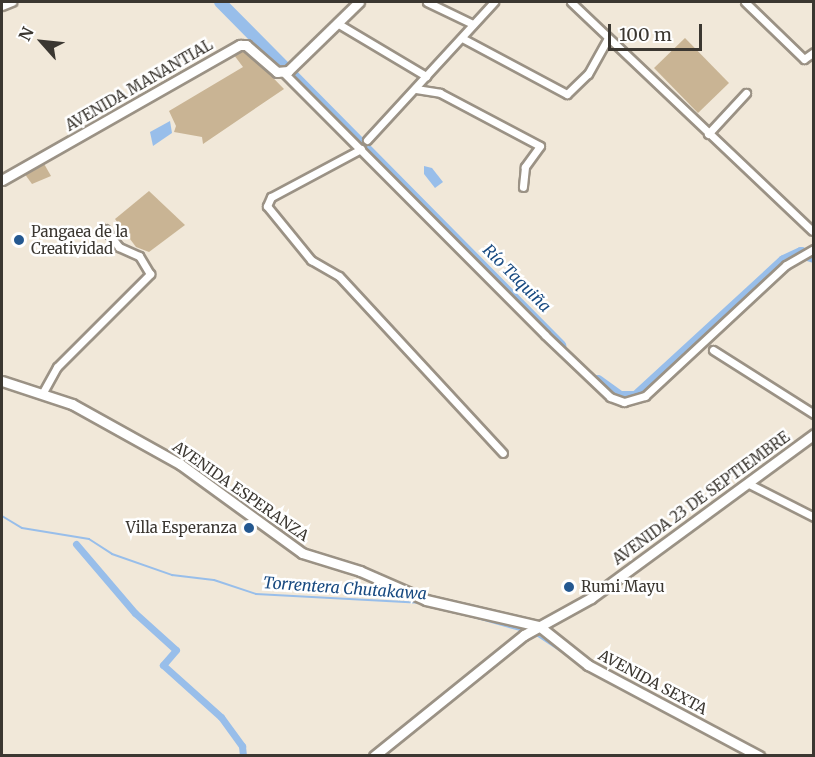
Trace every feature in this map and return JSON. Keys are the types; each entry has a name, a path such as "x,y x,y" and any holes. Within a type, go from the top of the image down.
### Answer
{"main road":[{"path":"290,70 359,2"},
{"name":"AVENIDA MANANTIAL","path":"3,179 240,45 246,45 274,70 290,70"},
{"name":"AVENIDA ESPERANZA","path":"2,381 72,405 180,464 302,553 360,571 426,600 536,628"},
{"name":"AVENIDA 23 DE SEPTIEMBRE","path":"374,756 524,635 591,598 749,484 813,434"},
{"name":"AVENIDA SEXTA","path":"536,628 588,665 759,756"}],"street":[{"path":"2,6 12,2"},
{"path":"427,2 473,24"},
{"path":"367,140 494,2"},
{"path":"571,2 812,231"},
{"path":"745,2 804,59 813,52"},
{"path":"337,23 426,76"},
{"path":"462,38 567,94 588,74 608,38"},
{"path":"290,70 361,149 545,335 610,397 624,402 645,396 786,265 813,249"},
{"path":"416,89 440,93 540,146 525,167 523,187"},
{"path":"708,134 746,93"},
{"path":"361,149 271,196 267,206 311,260 339,276 503,453"},
{"path":"42,394 57,367 150,274 139,256 119,247 105,229"},
{"path":"713,350 813,414"},
{"path":"749,484 813,517"}],"shaded area":[{"path":"685,38 729,83 698,113 654,68"},
{"path":"242,51 248,52 284,89 203,144 202,137 174,132 176,126 169,111 243,67 234,55"},
{"path":"43,162 51,176 32,184 24,173"},
{"path":"149,191 185,225 149,252 136,247 115,219"}],"water":[{"path":"170,121 172,133 153,146 150,132"},
{"path":"424,166 432,168 443,182 435,188 424,174"}],"waterway":[{"name":"Río Taquiña","path":"220,2 561,346"},
{"name":"Río Taquiña","path":"598,381 620,397 636,397 784,261 801,253 814,257"},
{"name":"Torrentera Chutakawa","path":"2,516 22,528 89,539 112,554 172,575 214,580 256,594 424,603"},
{"path":"76,544 135,613 176,650 163,665 221,717 242,746 243,756"},
{"name":"Torrentera Chutakawa","path":"452,611 520,630"},
{"name":"Torrentera Chutakawa","path":"538,636 606,681 748,756"}],"place":[{"name":"Pangaea de la Creatividad","path":"19,240"},
{"name":"Villa Esperanza","path":"249,528"},
{"name":"Rumi Mayu","path":"569,587"}]}
